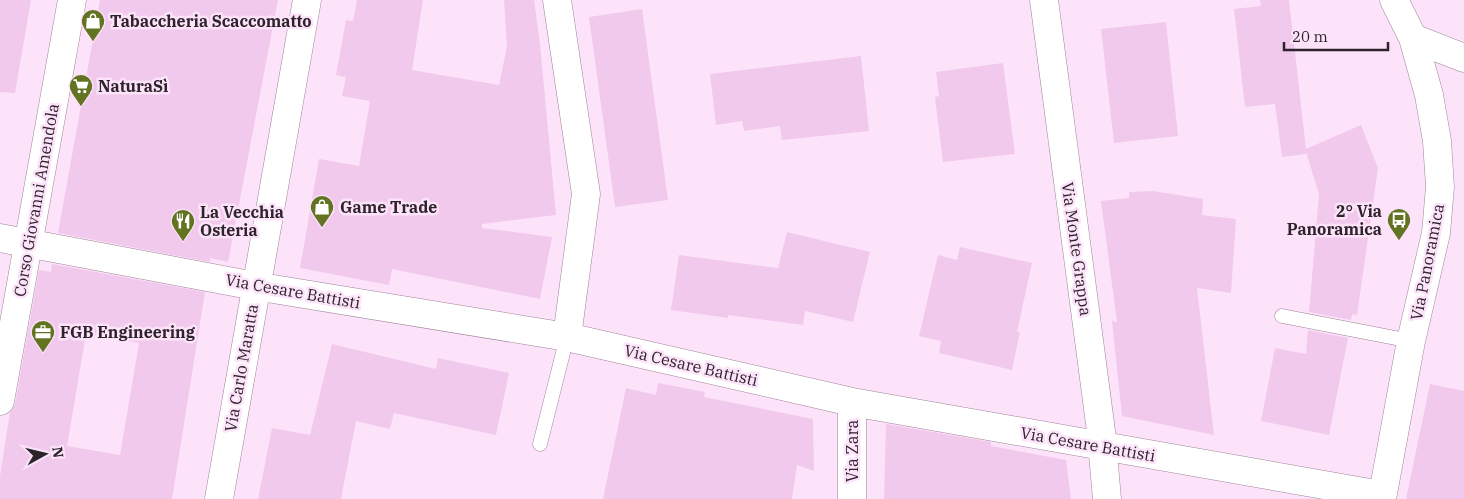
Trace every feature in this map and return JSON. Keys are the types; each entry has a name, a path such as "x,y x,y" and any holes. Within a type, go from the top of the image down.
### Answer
{"street":[{"name":"Corso Giovanni Amendola","path":"0,401 72,0"},
{"name":"Via Carlo Maratta","path":"219,499 255,286 307,0"},
{"path":"557,0 586,194 566,337"},
{"name":"Via Monte Grappa","path":"1044,0 1108,499"},
{"name":"Via Panoramica","path":"1381,497 1411,340 1436,233 1440,187 1437,142 1430,104 1413,38 1394,0"},
{"path":"1413,38 1464,58"},
{"name":"Via Cesare Battisti","path":"0,238 255,286 566,337 852,402 1381,497"},
{"name":"Via Zara","path":"852,402 852,499"}],"lane":[{"path":"1282,316 1411,340"},
{"path":"540,444 566,337"}],"building":[{"path":"0,0 31,0 15,93 0,92"},
{"path":"100,0 278,0 228,262 210,258 210,262 58,233"},
{"path":"357,0 423,0 412,70 499,85 507,46 504,0 534,0 556,215 482,224 482,228 552,237 540,299 392,269 389,285 300,268 319,159 359,166 370,101 342,96 346,77 336,75 346,20 353,21"},
{"path":"1260,0 1289,0 1306,149 1361,125 1378,168 1357,315 1352,314 1351,320 1309,312 1319,194 1306,152 1306,154 1282,157 1275,104 1245,107 1234,9 1261,6"},
{"path":"642,9 668,200 615,207 589,17"},
{"path":"1166,22 1178,136 1114,143 1101,29"},
{"path":"861,56 869,131 782,140 780,126 744,131 742,121 716,125 710,74"},
{"path":"1003,63 1015,154 943,162 935,97 939,96 936,72"},
{"path":"1153,191 1203,199 1202,215 1236,219 1231,293 1197,288 1214,435 1122,416 1112,321 1117,322 1101,201 1129,198 1129,192"},
{"path":"787,232 870,252 853,322 805,311 803,325 728,315 728,318 671,310 679,255 778,268"},
{"path":"960,247 1032,263 1017,332 1020,332 1012,370 939,353 941,341 919,336 938,255 957,260"},
{"path":"52,264 205,292 172,499 0,499 0,476 10,412 15,404 39,270 51,272","holes":["86,334 139,343 120,455 67,446"]},
{"path":"1308,330 1348,338 1329,435 1261,421 1275,348 1306,354"},
{"path":"332,344 436,369 438,358 509,373 496,435 394,413 390,429 356,421 341,499 258,499 272,428 310,435"},
{"path":"658,383 705,392 704,397 813,419 814,471 797,465 792,499 603,499 626,388 656,395"},
{"path":"1430,384 1464,391 1464,499 1406,499"},
{"path":"886,424 991,442 991,446 1066,460 1071,499 884,499"}],"place":[{"name":"Tabaccheria Scaccomatto","path":"93,42"},
{"name":"NaturaSì","path":"81,107"},
{"name":"Game Trade","path":"322,228"},
{"name":"2° Via Panoramica","path":"1399,241"},
{"name":"La Vecchia Osteria","path":"183,242"},
{"name":"FGB Engineering","path":"43,353"}]}
